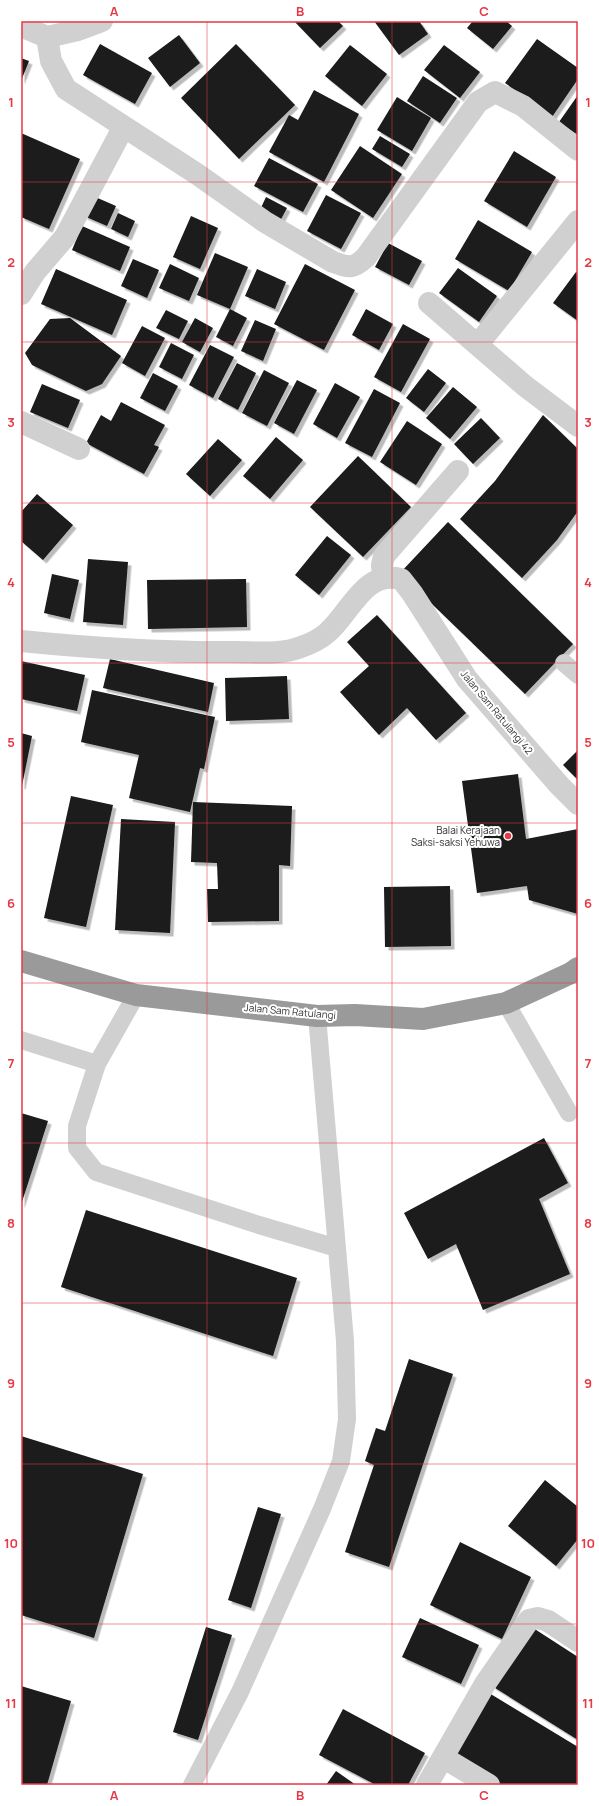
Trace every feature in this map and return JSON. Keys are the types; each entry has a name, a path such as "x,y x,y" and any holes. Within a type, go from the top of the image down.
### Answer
{"highway":[{"name":"Jalan Sam Ratulangi","path":"21,961 136,995 317,1016 424,1019 506,1003 571,973 578,968"}],"street":[{"path":"21,26 47,37 78,30 102,21"},
{"path":"47,37 51,61 66,89 123,128 197,174 265,222 333,262 352,268 357,266 366,257 478,102 495,92 523,106 578,150"},
{"path":"21,294 35,272 65,237 123,128"},
{"path":"478,344 578,221"},
{"path":"429,303 525,386 578,426"},
{"path":"21,422 79,449"},
{"path":"21,641 192,652 282,652 312,643 328,632 355,598 383,578 382,565 384,556 458,471"},
{"name":"Jalan Sam Ratulangi 42","path":"383,578 400,579 412,593 467,679 559,785 578,804"},
{"path":"427,1785 444,1758 485,1684 529,1620 538,1618 548,1621 578,1641"},
{"path":"444,1758 489,1785"}],"lane":[{"path":"564,663 578,675"},
{"path":"136,995 97,1064 77,1126 77,1148 96,1172 259,1226 337,1248"},
{"path":"506,1003 569,1113"},
{"path":"192,1785 240,1692 322,1509 341,1461 347,1420 345,1341 317,1016"},
{"path":"21,1040 97,1064"}],"building":[{"path":"294,21 338,21 343,26 320,48"},
{"path":"374,21 419,21 428,34 399,55"},
{"path":"473,21 506,21 512,26 493,49 467,28"},
{"path":"179,35 200,63 170,87 148,58"},
{"path":"537,39 578,68 578,79 552,117 505,83"},
{"path":"100,44 152,73 135,104 83,75"},
{"path":"236,44 295,105 239,159 181,98"},
{"path":"350,45 387,74 362,106 325,76"},
{"path":"444,45 480,72 460,98 424,70"},
{"path":"21,58 29,61 21,81"},
{"path":"423,76 457,98 440,123 407,101"},
{"path":"314,90 359,114 324,182 269,152 289,115 298,120"},
{"path":"578,95 578,135 559,122"},
{"path":"397,97 431,118 412,151 377,130"},
{"path":"21,133 80,159 49,229 21,217"},
{"path":"380,136 410,154 402,167 372,149"},
{"path":"360,146 402,174 373,218 331,190"},
{"path":"514,151 556,177 527,227 484,201"},
{"path":"269,158 318,184 303,212 254,186"},
{"path":"326,195 361,213 341,249 307,231"},
{"path":"93,196 116,206 107,226 84,216"},
{"path":"266,197 287,208 279,223 259,212"},
{"path":"118,213 135,221 128,237 111,229"},
{"path":"191,216 218,228 200,269 173,257"},
{"path":"478,220 532,252 509,291 455,259"},
{"path":"82,226 130,247 120,271 72,250"},
{"path":"388,243 422,261 409,285 375,267"},
{"path":"215,253 248,267 230,309 197,295"},
{"path":"133,259 159,270 147,298 121,286"},
{"path":"170,264 199,278 189,301 159,288"},
{"path":"305,264 355,290 324,350 274,324"},
{"path":"458,268 497,296 479,322 439,293"},
{"path":"56,269 127,300 112,335 41,304"},
{"path":"257,269 286,282 275,309 245,296"},
{"path":"576,272 578,273 578,321 553,303"},
{"path":"230,309 247,318 233,346 216,337"},
{"path":"366,309 393,324 379,350 352,335"},
{"path":"166,310 188,321 179,339 156,328"},
{"path":"70,318 121,356 102,384 86,391 32,365 25,353 50,319"},
{"path":"195,318 213,328 200,352 182,342"},
{"path":"255,320 276,329 263,361 241,351"},
{"path":"403,324 430,339 401,392 374,377"},
{"path":"142,326 165,338 145,376 122,363"},
{"path":"171,343 194,355 182,379 159,367"},
{"path":"210,345 234,357 213,398 189,385"},
{"path":"237,363 256,373 238,410 218,399"},
{"path":"428,369 446,383 424,412 406,398"},
{"path":"264,370 289,383 267,426 242,413"},
{"path":"153,373 178,386 165,411 140,398"},
{"path":"297,380 317,390 294,434 274,423"},
{"path":"335,383 360,397 337,438 313,424"},
{"path":"42,384 80,400 68,428 30,412"},
{"path":"453,387 477,407 450,439 426,418"},
{"path":"374,389 400,403 372,457 345,443"},
{"path":"121,402 165,425 154,445 159,447 144,474 86,443 101,415 111,421"},
{"path":"543,415 578,449 578,511 557,540 522,578 460,519 495,481"},
{"path":"481,418 500,438 473,464 454,444"},
{"path":"407,421 442,444 416,485 380,462"},
{"path":"276,437 303,460 270,499 243,476"},
{"path":"218,439 242,460 210,496 186,474"},
{"path":"358,456 411,507 363,557 310,507"},
{"path":"37,494 73,525 43,560 21,541 21,512"},
{"path":"448,522 573,644 525,694 400,573"},
{"path":"327,536 351,555 319,595 295,575"},
{"path":"88,559 128,562 123,625 83,622"},
{"path":"52,574 79,580 70,619 44,613"},
{"path":"246,579 247,627 148,629 147,580"},
{"path":"377,615 466,713 436,740 407,708 379,735 340,692 369,666 347,642"},
{"path":"110,659 214,683 208,712 103,688"},
{"path":"21,661 85,675 77,711 21,699"},
{"path":"287,676 289,719 226,721 225,678"},
{"path":"92,690 215,717 204,769 200,768 190,812 129,798 139,755 81,742"},
{"path":"21,733 32,736 22,786 21,786"},
{"path":"578,750 578,780 563,765"},
{"path":"518,774 526,839 578,829 578,914 529,900 527,886 477,893 462,781"},
{"path":"71,796 113,805 86,927 44,918"},
{"path":"193,802 292,806 290,866 279,865 279,921 208,922 207,889 218,889 217,863 191,862"},
{"path":"121,819 175,822 170,933 115,930"},
{"path":"450,886 451,946 385,947 384,887"},
{"path":"21,1113 48,1121 21,1205"},
{"path":"544,1138 568,1183 539,1199 570,1274 483,1310 456,1244 428,1259 404,1213"},
{"path":"86,1210 297,1278 273,1356 61,1287"},
{"path":"409,1359 453,1374 389,1567 345,1552 374,1465 365,1461 376,1428 385,1431"},
{"path":"21,1436 143,1474 94,1638 21,1615"},
{"path":"545,1480 578,1507 578,1539 556,1566 508,1526"},
{"path":"258,1507 281,1514 251,1608 228,1600"},
{"path":"460,1542 531,1577 502,1639 430,1605"},
{"path":"420,1618 479,1645 461,1684 402,1657"},
{"path":"530,1626 578,1657 578,1740 492,1686"},
{"path":"206,1627 232,1635 198,1740 173,1732"},
{"path":"21,1686 71,1701 47,1785 21,1785"},
{"path":"489,1693 578,1747 578,1785 502,1785 452,1755"},
{"path":"343,1709 425,1753 408,1785 376,1785 319,1755"},
{"path":"336,1771 356,1785 326,1785"}],"place":[{"name":"Balai Kerajaan Saksi-saksi Yehuwa","path":"508,836"}]}
